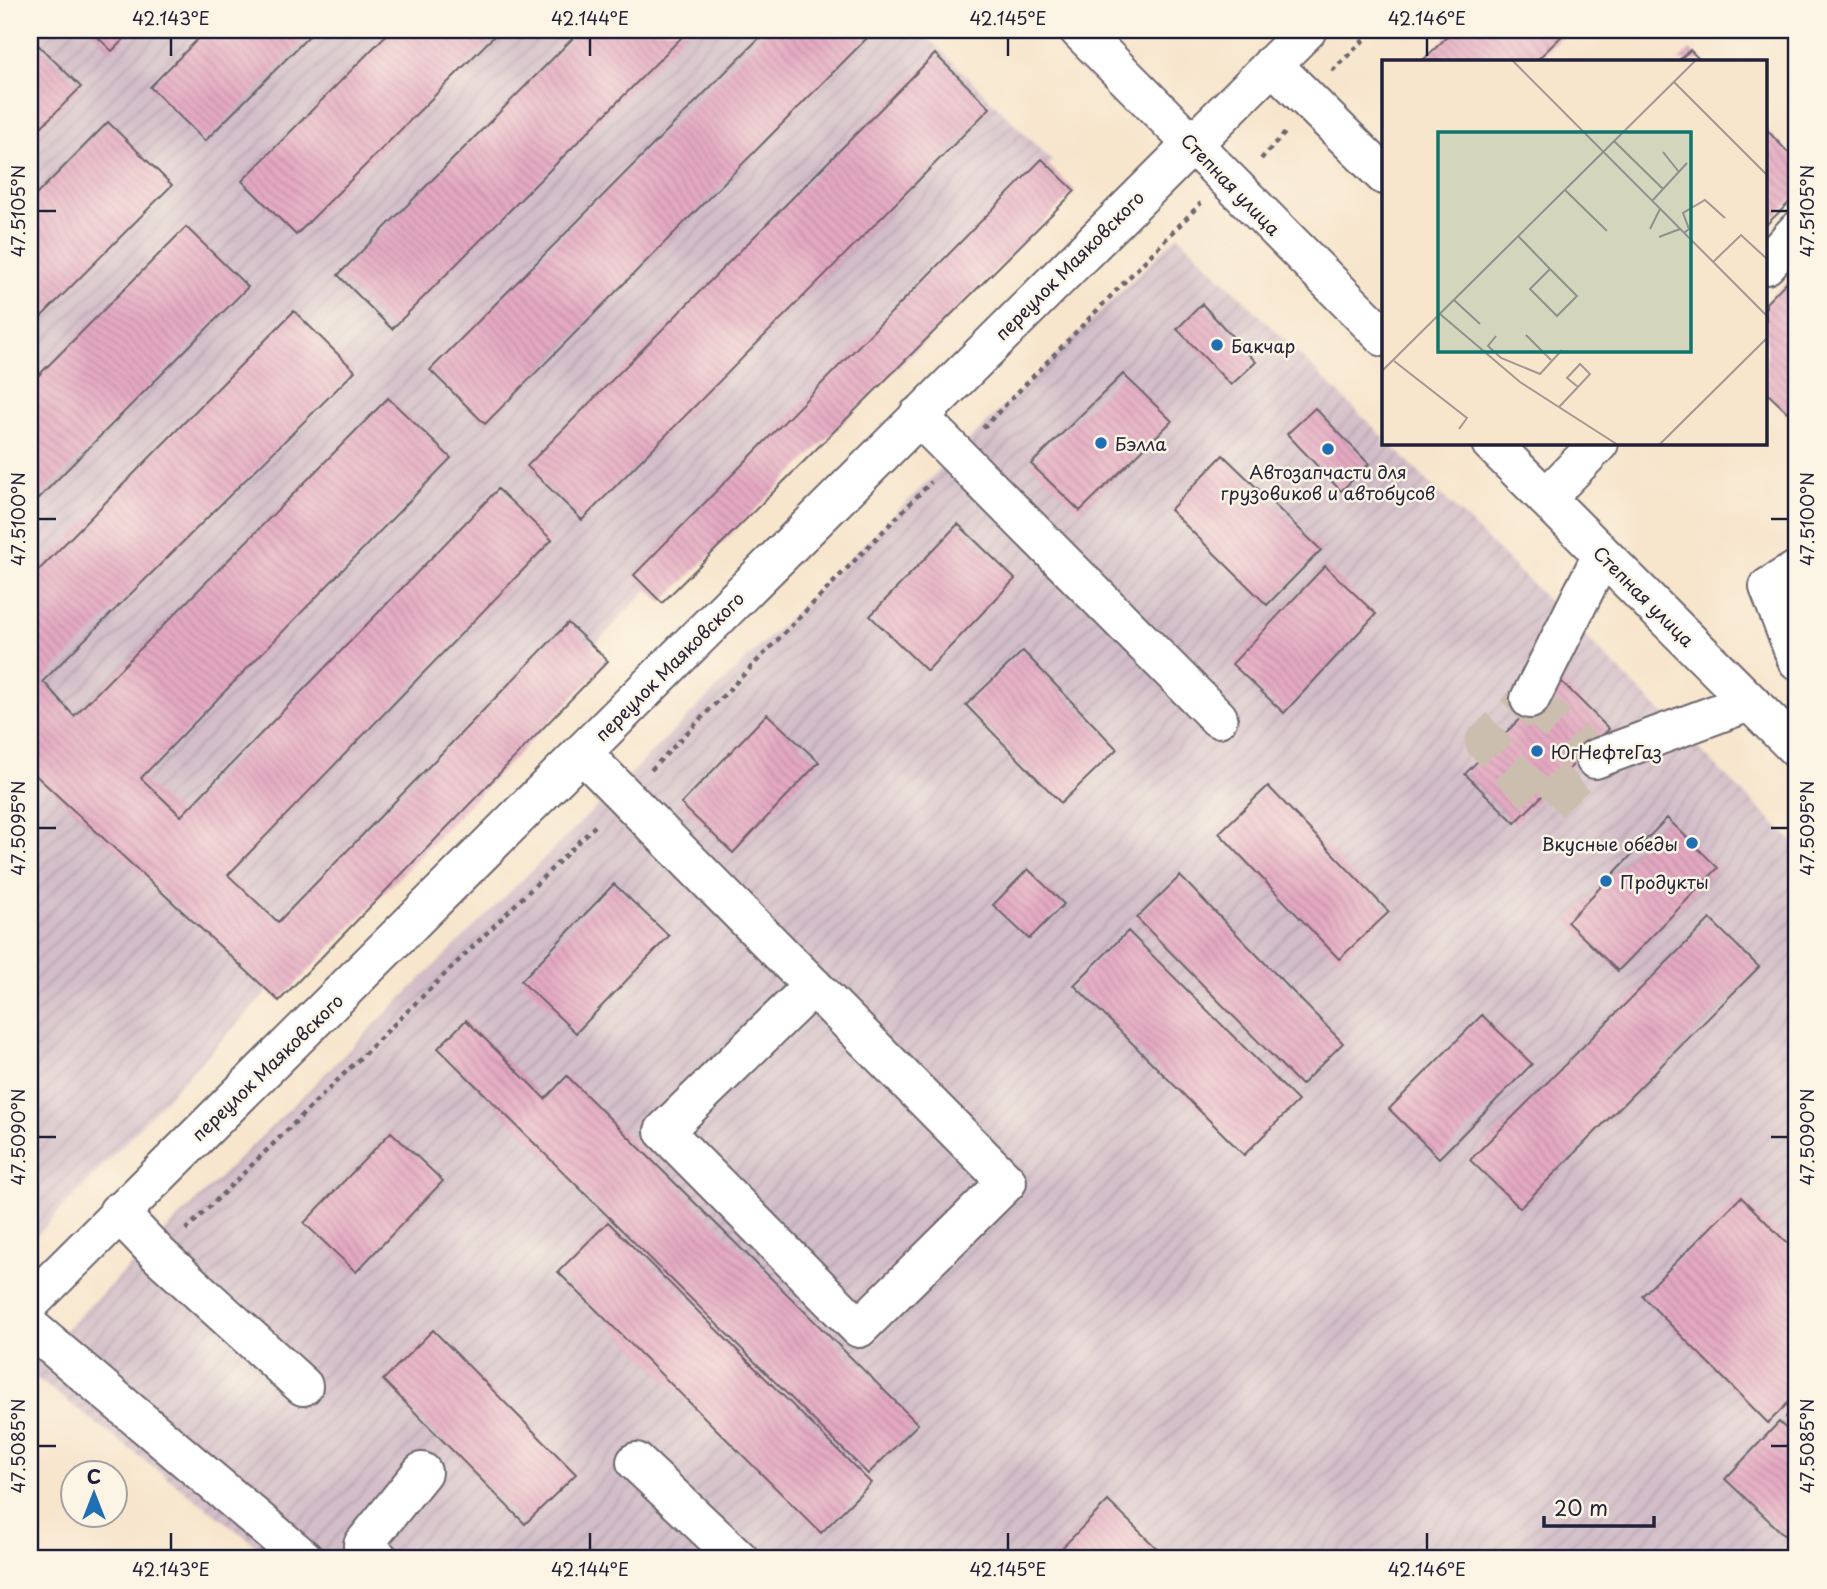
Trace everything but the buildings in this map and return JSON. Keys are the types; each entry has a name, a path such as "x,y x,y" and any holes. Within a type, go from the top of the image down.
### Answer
{"street":[{"name":"Степная улица","path":"1079,30 1382,335"},
{"name":"переулок Маяковского","path":"30,1303 118,1212 1307,30"},
{"path":"1272,64 1382,173"},
{"path":"1768,263 1797,231"},
{"path":"918,416 1218,718"},
{"name":"Степная улица","path":"1492,444 1749,702 1791,732"},
{"path":"1546,498 1597,444"},
{"path":"1530,699 1602,555"},
{"path":"1797,570 1769,587 1797,660"},
{"path":"1595,759 1749,702"},
{"path":"582,753 625,797 813,986 1007,1182 859,1328 664,1131 813,986"},
{"path":"118,1212 160,1256 303,1386"},
{"path":"30,1327 304,1559"},
{"path":"636,1462 738,1559"},
{"path":"379,1559 363,1545 422,1472"}],"path":[{"path":"160,1256 625,797 1225,179 1260,159 1298,120 1304,98 1374,30"}],"shaded area":[{"path":"30,30 920,30 1052,161 30,1243"},
{"path":"1178,235 1382,436 1382,444 1390,444 1797,846 1797,1559 274,1559 30,1373 30,1364"}],"tunnel":[{"path":"1530,699 1595,759 1546,805 1484,742 1530,699"}],"place":[{"name":"Бакчар","path":"1217,345"},
{"name":"Бэлла","path":"1101,443"},
{"name":"Автозапчасти для грузовиков и автобусов","path":"1328,449"},
{"name":"ЮгНефтеГаз","path":"1537,751"},
{"name":"Вкусные обеды","path":"1692,843"},
{"name":"Продукты","path":"1606,881"}]}
